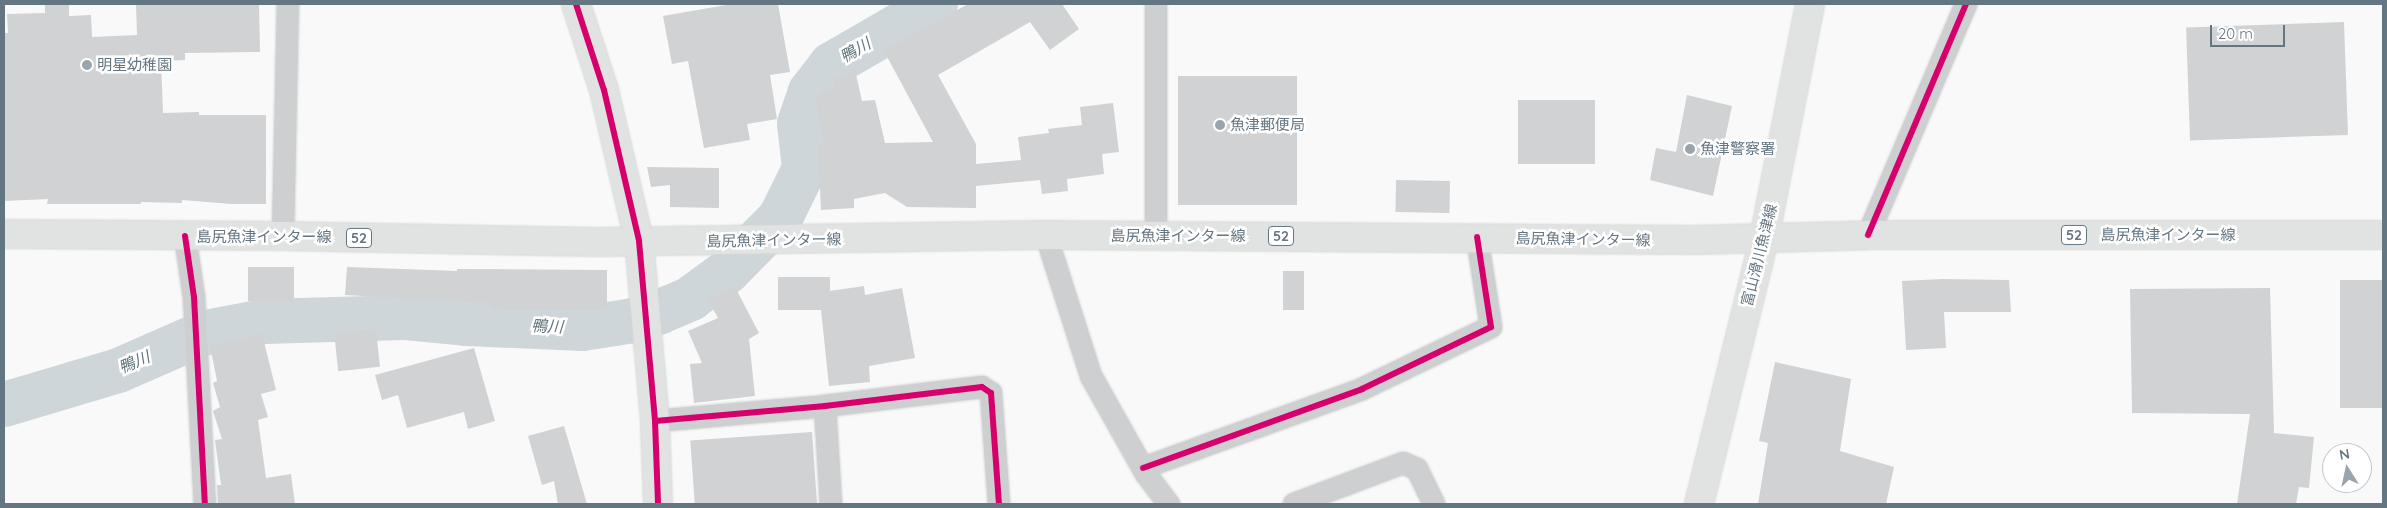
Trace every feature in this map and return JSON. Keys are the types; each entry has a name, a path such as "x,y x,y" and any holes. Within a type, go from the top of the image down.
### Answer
{"main road":[{"path":"576,4 604,90 639,241 656,421 658,504"},
{"name":"富山滑川魚津線","path":"1699,504 1764,239 1810,4"},
{"name":"島尻魚津インター線","path":"4,234 639,241 1046,235 1764,239 1868,235 2383,235"}],"street":[{"path":"283,236 288,4"},
{"path":"1156,4 1156,236"},
{"path":"1868,235 1966,4"},
{"path":"1046,235 1091,376 1143,468 1169,504"},
{"path":"185,236 194,297 205,504"},
{"path":"1143,468 1362,388 1491,327 1477,237"},
{"path":"656,421 825,406 982,387 991,393 999,504"},
{"path":"825,406 831,504"},
{"path":"1294,504 1403,463 1417,469 1434,504"}],"building":[{"path":"45,4 69,4 69,16 91,15 92,37 137,35 136,4 259,4 260,52 185,53 185,60 161,61 163,113 199,112 199,115 266,115 266,204 232,204 182,200 182,203 141,202 141,204 47,204 48,199 4,201 4,33 8,33 7,14 45,13"},
{"path":"732,4 778,4 790,72 770,75 777,119 747,124 750,140 704,148 688,61 672,64 663,16"},
{"path":"968,4 1062,4 1079,29 1050,50 1030,22 938,75 976,144 976,164 1021,160 1018,137 1049,133 1048,129 1082,125 1080,107 1113,103 1119,152 1102,154 1104,174 1067,179 1068,191 1042,194 1040,180 976,186 976,208 907,207 885,193 854,199 854,208 821,210 818,145 824,145 816,101 824,90 835,88 834,79 855,70 862,101 875,100 885,143 933,142 884,51"},
{"path":"2344,22 2348,135 2190,140 2186,28"},
{"path":"1178,76 1297,76 1297,205 1178,205"},
{"path":"1687,95 1732,106 1713,196 1650,180 1656,148 1676,152"},
{"path":"1518,100 1595,100 1595,164 1518,164"},
{"path":"647,167 719,168 719,208 670,207 670,185 651,187"},
{"path":"1396,180 1450,181 1449,213 1395,212"},
{"path":"248,267 294,267 294,301 248,301"},
{"path":"347,267 457,271 457,269 607,270 607,310 492,309 492,303 345,295"},
{"path":"1283,271 1304,271 1304,310 1283,310"},
{"path":"778,277 830,277 830,291 864,286 865,295 902,288 915,358 869,366 870,382 829,386 821,310 778,310"},
{"path":"1942,279 2009,280 2011,312 1944,312 1946,348 1906,350 1902,281"},
{"path":"2340,280 2383,280 2383,408 2340,408"},
{"path":"735,287 759,333 749,339 755,396 694,403 690,364 702,363 688,331 718,318 708,300"},
{"path":"2270,288 2274,433 2314,437 2309,488 2299,487 2296,504 2237,504 2250,414 2132,413 2130,289"},
{"path":"376,329 380,367 338,371 334,333"},
{"path":"262,334 276,390 261,394 268,417 258,420 266,478 291,474 295,504 218,504 217,485 221,485 215,440 222,439 213,411 220,407 213,383 217,381 210,346"},
{"path":"474,348 495,421 468,429 464,412 407,428 398,395 382,400 375,375"},
{"path":"1775,362 1851,379 1840,451 1894,467 1886,504 1758,504 1768,443 1759,441"},
{"path":"564,426 587,504 558,504 554,481 542,485 528,436"},
{"path":"812,432 817,504 695,504 690,441"}],"waterway":[{"name":"鴨川","path":"4,404 118,370 205,332 263,321 405,317 466,323 582,328 633,320 660,311 690,298 727,271 780,217 804,168 799,123 810,91 831,64 935,4"}],"cycle path":[{"path":"576,4 604,90 639,241 655,421 658,504"},
{"path":"1868,235 1966,4"},
{"path":"185,236 194,297 205,504"},
{"path":"1143,468 1362,389 1491,327 1477,237"},
{"path":"655,421 825,406 982,387 991,393 999,504"}],"place":[{"name":"明星幼稚園","path":"87,65"},
{"name":"魚津郵便局","path":"1220,125"},
{"name":"魚津警察署","path":"1690,149"}]}
